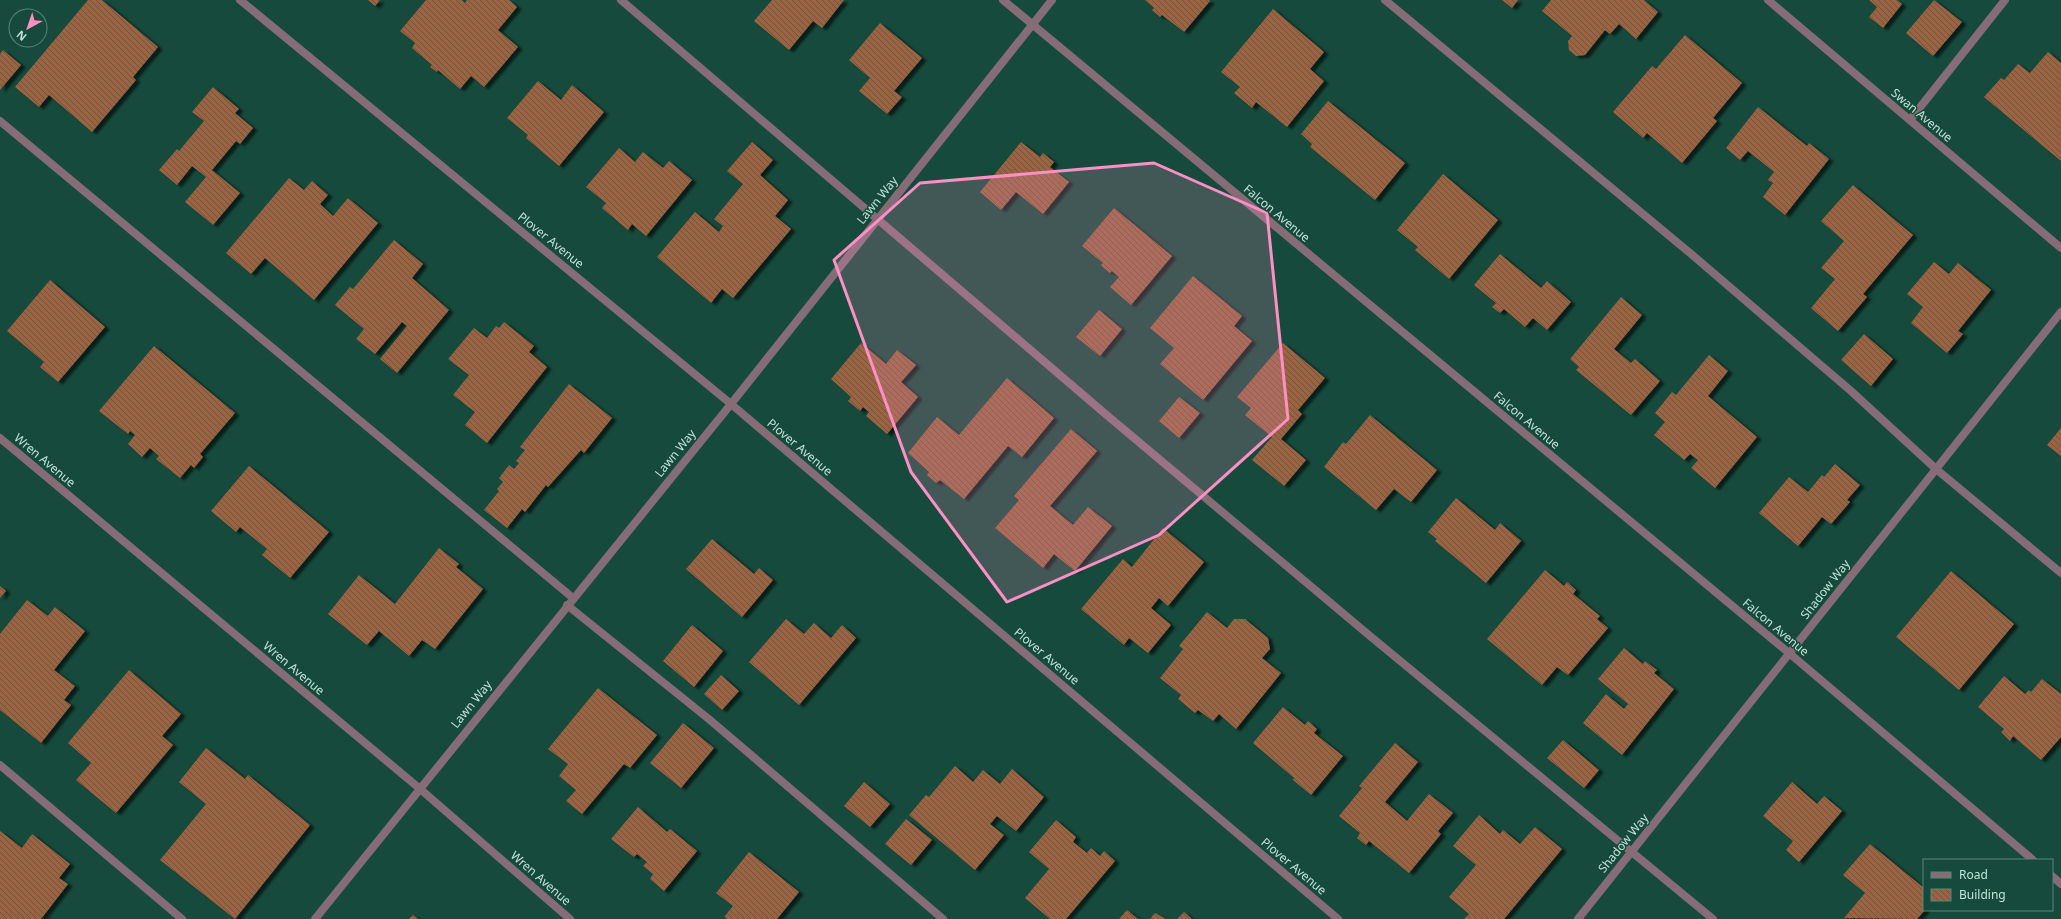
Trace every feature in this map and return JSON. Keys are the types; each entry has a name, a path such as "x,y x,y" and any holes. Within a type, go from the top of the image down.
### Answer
{"street":[{"name":"Plover Avenue","path":"240,0 731,404 1338,919"},
{"path":"621,0 727,89 877,220 1358,626 1713,919"},
{"name":"Falcon Avenue","path":"1003,0 1790,653 2032,859"},
{"name":"Lawn Way","path":"315,919 419,788 731,404 1052,0"},
{"path":"1385,0 1690,253 1845,386 1936,469 2061,573"},
{"name":"Swan Avenue","path":"1768,0 2061,248"},
{"path":"1910,120 2005,0"},
{"path":"0,121 573,598"},
{"name":"Shadow Way","path":"1578,919 2061,312"},
{"name":"Wren Avenue","path":"0,438 419,788 570,919"},
{"path":"567,605 710,720 943,919"},
{"path":"0,765 182,919"},
{"path":"2053,877 2061,884"}],"highlighted area":[{"path":"1154,163 1267,213 1288,419 1159,535 1007,602 911,472 834,260 920,183"}],"building":[{"path":"88,0 102,0 158,47 133,77 136,80 92,132 49,95 39,107 15,87"},
{"path":"368,0 380,0 375,6"},
{"path":"426,0 462,0 465,3 467,0 509,0 517,7 498,30 518,47 484,87 471,76 460,89 438,70 437,72 430,67 432,65 412,48 415,43 400,31"},
{"path":"772,0 844,0 822,28 813,21 789,50 754,21"},
{"path":"1145,0 1210,1 1184,32 1162,15 1160,17 1152,10 1154,8"},
{"path":"1502,0 1518,0 1512,8"},
{"path":"1551,0 1644,0 1658,12 1636,39 1619,24 1610,34 1605,30 1585,55 1576,56 1569,50 1568,41 1572,36 1542,11"},
{"path":"1869,0 1897,0 1902,4 1883,28 1869,17 1877,7"},
{"path":"1934,0 1962,22 1933,56 1906,33"},
{"path":"1273,9 1324,52 1310,69 1324,81 1287,127 1256,102 1252,108 1234,93 1240,87 1221,72"},
{"path":"880,23 922,58 894,91 902,97 887,114 859,91 870,78 849,60"},
{"path":"1685,35 1742,83 1713,118 1717,121 1682,163 1647,133 1643,138 1613,112 1652,66 1656,69"},
{"path":"3,50 21,65 0,90 0,54"},
{"path":"2048,52 2061,63 2061,161 1984,97 2001,78 2004,80 2018,64 2030,73"},
{"path":"538,81 561,100 572,85 604,112 559,166 526,138 528,135 507,118"},
{"path":"213,87 239,109 235,113 253,128 240,144 236,141 212,170 240,193 213,225 185,202 206,177 192,166 177,185 159,170 177,149 179,151 204,121 192,112"},
{"path":"1328,101 1405,163 1375,200 1310,147 1312,144 1301,134"},
{"path":"1758,107 1807,146 1809,143 1829,159 1785,215 1763,197 1773,183 1768,180 1774,172 1748,151 1740,160 1726,148"},
{"path":"752,142 773,160 760,175 788,200 775,216 791,229 733,298 722,289 711,303 657,257 695,212 719,232 723,226 714,219 743,184 727,171"},
{"path":"1021,142 1040,157 1043,153 1054,162 1050,167 1069,182 1043,214 1016,192 1001,210 980,192"},
{"path":"619,148 635,162 643,152 663,168 669,161 692,180 646,236 632,224 628,230 602,208 606,203 586,187"},
{"path":"1443,174 1498,220 1449,279 1415,250 1418,247 1397,230"},
{"path":"289,178 304,190 312,181 328,195 320,204 333,216 348,198 378,223 314,300 265,258 251,274 226,253"},
{"path":"1853,185 1913,235 1863,294 1867,297 1838,331 1811,308 1835,279 1821,268 1844,241 1821,221"},
{"path":"1114,208 1172,256 1131,305 1110,287 1119,277 1112,271 1110,273 1105,269 1101,265 1103,263 1082,246"},
{"path":"394,240 423,264 412,278 449,310 397,373 380,359 407,326 402,322 375,354 356,339 364,329 335,305 350,287 353,289"},
{"path":"1500,254 1541,288 1547,281 1571,302 1547,330 1533,318 1525,327 1504,309 1500,313 1492,307 1496,303 1474,285"},
{"path":"1934,262 1949,274 1958,263 1991,290 1958,331 1963,334 1947,353 1911,323 1923,307 1907,294"},
{"path":"1193,276 1242,316 1234,326 1252,341 1203,400 1160,364 1174,348 1150,328"},
{"path":"50,280 105,327 58,382 40,367 44,362 7,331"},
{"path":"1621,297 1642,315 1614,349 1631,363 1635,359 1660,381 1631,415 1576,370 1579,367 1570,359"},
{"path":"1099,310 1122,329 1100,356 1076,337"},
{"path":"504,322 534,346 529,352 547,367 487,443 465,425 475,412 453,395 469,375 448,359 474,328 487,338 496,326 499,328"},
{"path":"1864,334 1893,359 1871,386 1841,360"},
{"path":"861,343 886,364 897,350 916,365 901,382 918,397 887,434 866,416 869,412 863,407 860,411 848,401 851,397 831,379"},
{"path":"1283,343 1325,378 1298,410 1302,414 1281,439 1306,460 1284,486 1252,460 1272,437 1245,415 1251,408 1237,397"},
{"path":"154,346 235,413 200,454 203,457 194,468 191,465 180,478 156,459 159,456 150,448 142,457 128,444 135,435 130,431 128,434 99,411"},
{"path":"1709,355 1728,371 1708,396 1757,437 1715,488 1691,468 1698,460 1690,454 1684,460 1654,435 1665,422 1655,413 1672,392 1676,395"},
{"path":"1007,378 1054,418 1022,457 1008,446 964,499 940,480 936,483 927,475 929,472 908,453 937,417 959,435"},
{"path":"569,384 612,418 584,453 581,450 548,487 546,485 525,512 522,509 507,528 484,510 499,491 497,489 503,482 499,478 509,465 514,469 519,463 516,461 525,450 520,447"},
{"path":"1179,397 1200,413 1179,438 1159,421"},
{"path":"1370,415 1437,470 1411,502 1394,489 1376,510 1324,467 1343,442 1346,444"},
{"path":"2061,428 2061,456 2047,445"},
{"path":"1071,429 1097,451 1050,506 1073,525 1088,507 1112,526 1075,571 1054,554 1043,568 995,528 1019,500 1014,496"},
{"path":"1835,464 1860,485 1847,500 1850,502 1831,524 1822,517 1798,546 1759,513 1789,477 1808,492 1822,475 1824,477"},
{"path":"249,466 329,532 290,578 262,555 267,549 240,527 236,532 211,511"},
{"path":"1456,498 1495,530 1500,523 1521,541 1486,583 1435,541 1437,539 1428,532"},
{"path":"1163,528 1204,562 1168,606 1159,598 1151,608 1171,625 1148,653 1129,638 1124,645 1081,609 1123,559 1132,567"},
{"path":"712,539 754,574 759,568 773,580 742,617 686,569"},
{"path":"439,548 459,564 456,567 483,589 435,649 422,640 409,656 379,631 367,645 328,614 359,575 395,604"},
{"path":"1545,570 1564,586 1567,582 1576,590 1573,594 1600,616 1597,619 1608,628 1568,675 1557,667 1542,685 1487,639"},
{"path":"1951,571 2014,624 1959,690 1896,637"},
{"path":"0,586 6,591 0,598"},
{"path":"27,600 48,616 55,607 85,631 54,670 75,686 64,700 71,705 41,743 0,710 0,634"},
{"path":"1207,612 1227,628 1234,619 1245,619 1268,638 1270,649 1262,658 1281,673 1236,729 1219,714 1213,721 1198,710 1195,713 1178,699 1181,695 1160,678 1183,649 1179,646"},
{"path":"786,619 804,634 814,623 831,638 842,625 856,638 799,705 749,662"},
{"path":"692,625 723,651 694,687 663,661"},
{"path":"1624,648 1643,664 1645,661 1657,670 1654,673 1674,689 1622,755 1583,723 1606,694 1624,709 1628,704 1598,679"},
{"path":"129,670 181,714 162,736 173,745 116,813 76,780 91,763 68,743"},
{"path":"721,675 739,691 722,710 704,694"},
{"path":"2004,676 2025,694 2029,690 2031,692 2042,679 2061,694 2061,737 2041,760 2013,736 2010,741 2001,732 2004,729 1978,707"},
{"path":"598,688 657,735 630,768 624,764 582,814 566,801 576,790 559,776 568,764 548,749"},
{"path":"1283,707 1305,725 1308,721 1317,729 1314,733 1343,756 1311,795 1293,780 1294,778 1253,743"},
{"path":"683,723 714,748 681,788 650,763"},
{"path":"1563,740 1599,770 1584,788 1547,758"},
{"path":"1395,743 1418,762 1385,802 1407,821 1429,794 1453,813 1438,831 1441,834 1409,873 1369,841 1366,845 1357,838 1360,833 1339,816 1362,788 1359,786"},
{"path":"206,748 245,779 248,775 310,825 235,919 160,860 206,804 179,782"},
{"path":"955,766 973,782 983,770 1000,784 1012,769 1044,797 1016,831 997,816 990,824 1004,835 975,870 909,815 926,795 929,797"},
{"path":"864,782 890,804 870,827 844,806"},
{"path":"1792,782 1817,804 1824,796 1842,811 1799,862 1786,850 1793,841 1763,816"},
{"path":"638,807 667,832 670,829 697,851 664,891 650,879 653,874 643,866 647,862 637,854 634,857 611,839"},
{"path":"1479,815 1500,834 1503,830 1520,844 1535,827 1562,849 1504,919 1464,919 1469,914 1449,897 1476,865 1453,846"},
{"path":"906,819 932,840 911,865 885,844"},
{"path":"1056,820 1076,837 1073,842 1087,853 1091,848 1100,856 1104,851 1115,861 1066,919 1050,919 1025,898 1049,869 1029,852"},
{"path":"0,831 22,848 32,834 70,864 59,878 68,884 41,919 0,919"},
{"path":"1870,844 1923,887 1924,911 1917,919 1844,918 1865,893 1843,875"},
{"path":"749,852 799,892 777,919 728,919 724,917 733,906 716,893"},
{"path":"1127,910 1138,919 1119,919"},
{"path":"1184,912 1192,919 1177,919"},
{"path":"1155,913 1166,919 1150,919"},
{"path":"413,915 418,919 409,919"}]}
